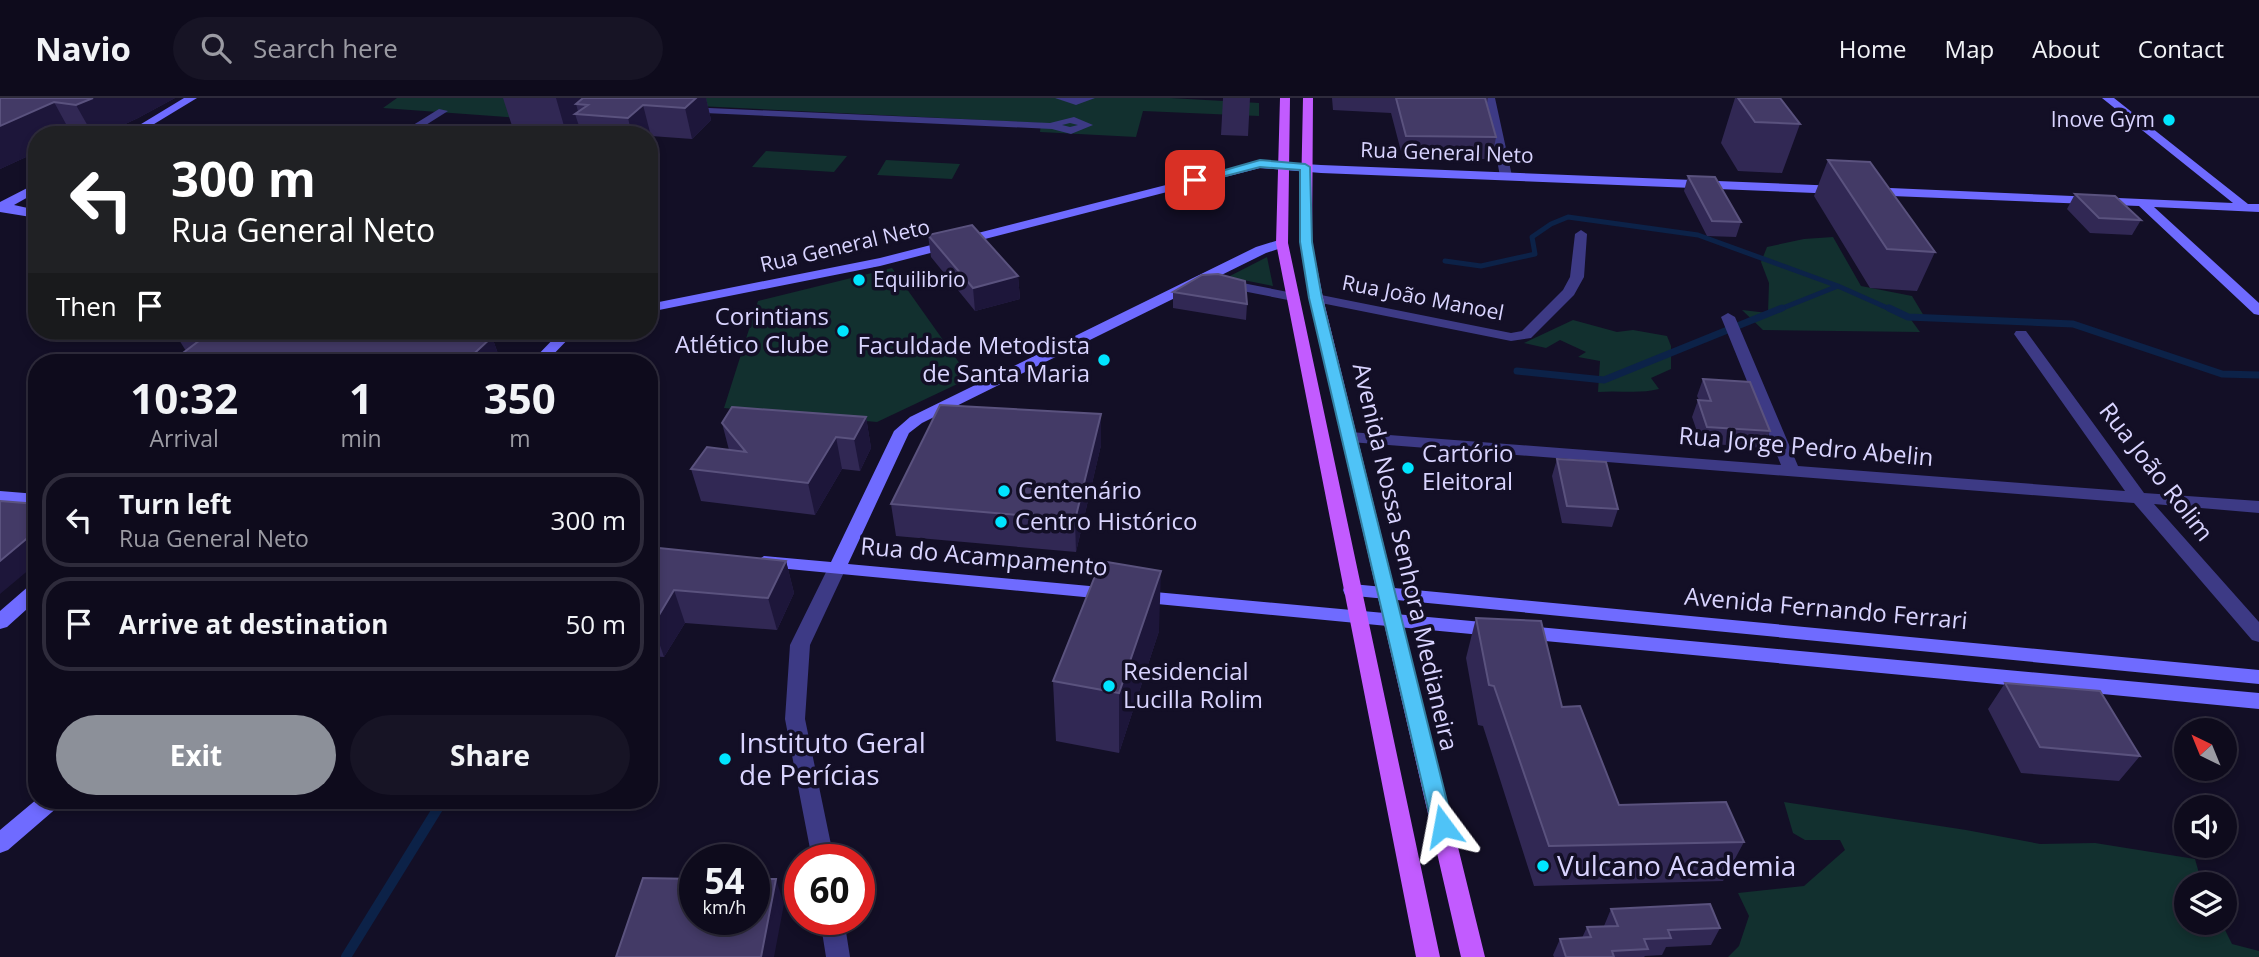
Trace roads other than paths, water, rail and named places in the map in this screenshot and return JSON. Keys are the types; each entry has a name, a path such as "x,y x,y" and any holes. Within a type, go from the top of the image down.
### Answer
{"main road":[{"path":"144,126 192,98"},
{"path":"1285,98 1282,243 1356,616 1428,957"},
{"name":"Avenida Nossa Senhora Medianeira","path":"1308,98 1306,242 1316,298 1473,957"},
{"path":"2107,98 2243,205"},
{"path":"585,126 615,103"},
{"name":"Rua General Neto","path":"658,306 789,283 868,265 1260,164 2243,205 2259,208"},
{"path":"1,207 28,192"},
{"path":"2140,201 2259,311"},
{"path":"1,207 28,212"},
{"path":"837,568 902,431 916,420 1261,250 1282,243"},
{"path":"546,354 560,340"},
{"path":"0,496 28,498"},
{"name":"Rua do Acampamento","path":"744,560 1394,620"},
{"name":"Avenida Fernando Ferrari","path":"1352,590 2259,677"},
{"path":"0,622 28,598"},
{"name":"Avenida Fernando Ferrari","path":"1394,620 2259,701"},
{"path":"0,843 40,809"}],"street":[{"path":"1060,98 1076,102 1090,98"},
{"path":"1490,98 1506,176"},
{"path":"676,109 1052,126"},
{"path":"417,126 443,111"},
{"name":"Rua João Manoel","path":"1316,298 1511,337 1526,335 1569,292 1577,277 1581,234"},
{"path":"1202,279 1293,297"},
{"path":"1728,317 1792,471"},
{"name":"Rua João Rolim","path":"2021,334 2139,498 2259,635"},
{"name":"Rua Jorge Pedro Abelin","path":"1350,438 2259,507"},
{"path":"820,844 795,719 800,645 837,568"},
{"path":"835,935 838,957"}],"waterway":[{"path":"1445,261 1481,266 1535,254 1532,237 1551,224 1568,217 1698,235 1838,286"},
{"path":"1778,310 1838,286"},
{"path":"1838,286 1892,310"},
{"path":"1517,371 1604,380 1782,308"},
{"path":"1889,308 1908,317 2073,324 2222,374 2259,375"},
{"path":"346,957 437,809"}],"place":[{"name":"Inove Gym","path":"2169,120"},
{"name":"Equilibrio","path":"859,280"},
{"name":"Corintians Atlético Clube","path":"843,331"},
{"name":"Faculdade Metodista de Santa Maria","path":"1104,360"},
{"name":"Cartório Eleitoral","path":"1408,468"},
{"name":"Centenário","path":"1004,491"},
{"name":"Centro Histórico","path":"1001,522"},
{"name":"Residencial Lucilla Rolim","path":"1109,686"},
{"name":"Instituto Geral de Perícias","path":"725,759"},
{"name":"Vulcano Academia","path":"1543,866"}]}
